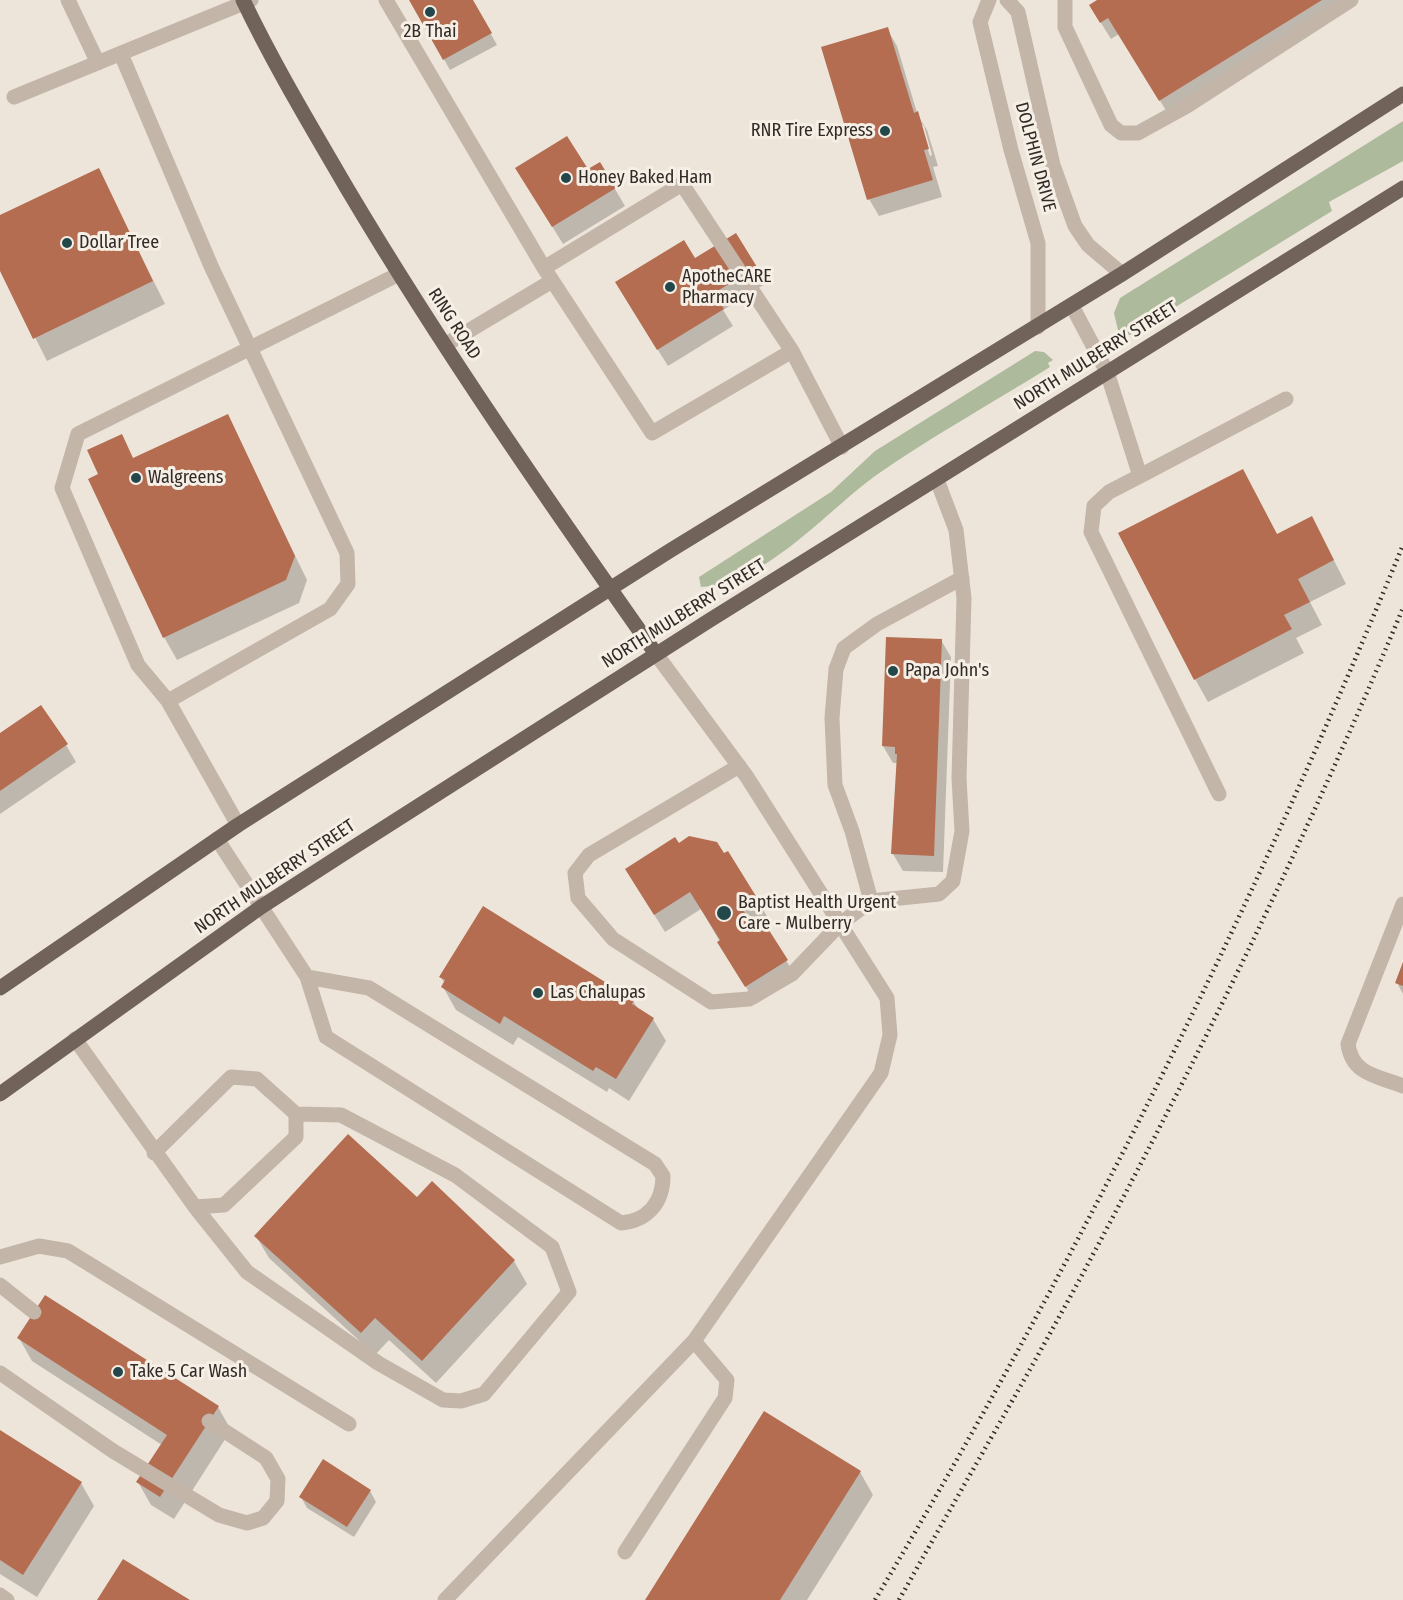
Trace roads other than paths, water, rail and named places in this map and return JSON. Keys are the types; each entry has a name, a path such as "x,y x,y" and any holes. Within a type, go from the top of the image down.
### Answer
{"main road":[{"name":"RING ROAD","path":"246,1 294,99 399,274 490,416 656,654"},
{"path":"0,988 238,825 610,589 1072,306 1403,94"},
{"name":"NORTH MULBERRY STREET","path":"0,1094 261,908 656,654 1403,188"}],"street":[{"path":"68,0 98,63"},
{"path":"386,0 548,275 652,433 792,351"},
{"name":"DOLPHIN DRIVE","path":"989,0 980,22 1011,150 1038,243 1038,327"},
{"name":"DOLPHIN DRIVE","path":"1007,0 1018,12 1053,165 1075,226 1088,246 1122,274"},
{"path":"1065,0 1065,27 1111,124 1121,133 1138,133 1187,106 1352,0"},
{"path":"14,97 246,1"},
{"path":"121,54 211,266 252,348 347,553 348,584 330,609 168,701"},
{"path":"445,345 682,184 792,351 843,447"},
{"path":"238,825 168,701 138,665 62,488 78,434 399,274"},
{"path":"1072,306 1107,372 1140,476"},
{"path":"1219,794 1091,532 1094,506 1108,492 1286,399"},
{"path":"739,766 589,855 575,873 578,898 613,939 711,1002 749,999 792,974 840,924 871,901 939,894 953,880 962,831 959,778 964,598 956,530 937,480"},
{"path":"871,901 852,831 836,785 832,718 836,669 844,648 877,624 962,578"},
{"path":"445,1600 694,1341 881,1073 890,1035 887,998 739,766 656,654"},
{"path":"217,839 307,976 326,1037 621,1223 638,1222 658,1203 663,1176 655,1164 369,988 307,976"},
{"path":"1403,904 1348,1044 1350,1056 1357,1068 1403,1086"},
{"path":"75,1039 154,1153 247,1272 378,1363 443,1400 461,1401 484,1394 569,1292 552,1247 455,1175 341,1115 296,1114 257,1079 231,1077 154,1153"},
{"path":"195,1207 224,1205 296,1137 296,1114"},
{"path":"0,1257 39,1246 68,1251 349,1424"},
{"path":"0,1285 34,1312"},
{"path":"626,1552 725,1398 727,1380 694,1341"},
{"path":"0,1373 113,1451 219,1515 247,1523 262,1518 277,1501 278,1479 266,1458 209,1421"},
{"path":"0,1595 7,1600"}],"railway":[{"path":"875,1600 1021,1344 1158,1082 1286,816 1403,545"},
{"path":"899,1600 1053,1327 1206,1037 1328,781 1403,608"}],"place":[{"name":"2B Thai","path":"430,12"},
{"name":"RNR Tire Express","path":"885,131"},
{"name":"Honey Baked Ham","path":"566,178"},
{"name":"Dollar Tree","path":"67,243"},
{"name":"ApotheCARE Pharmacy","path":"670,287"},
{"name":"Walgreens","path":"136,478"},
{"name":"Papa John's","path":"893,671"},
{"name":"Baptist Health Urgent Care - Mulberry","path":"724,913"},
{"name":"Las Chalupas","path":"538,993"},
{"name":"Take 5 Car Wash","path":"118,1372"}]}
